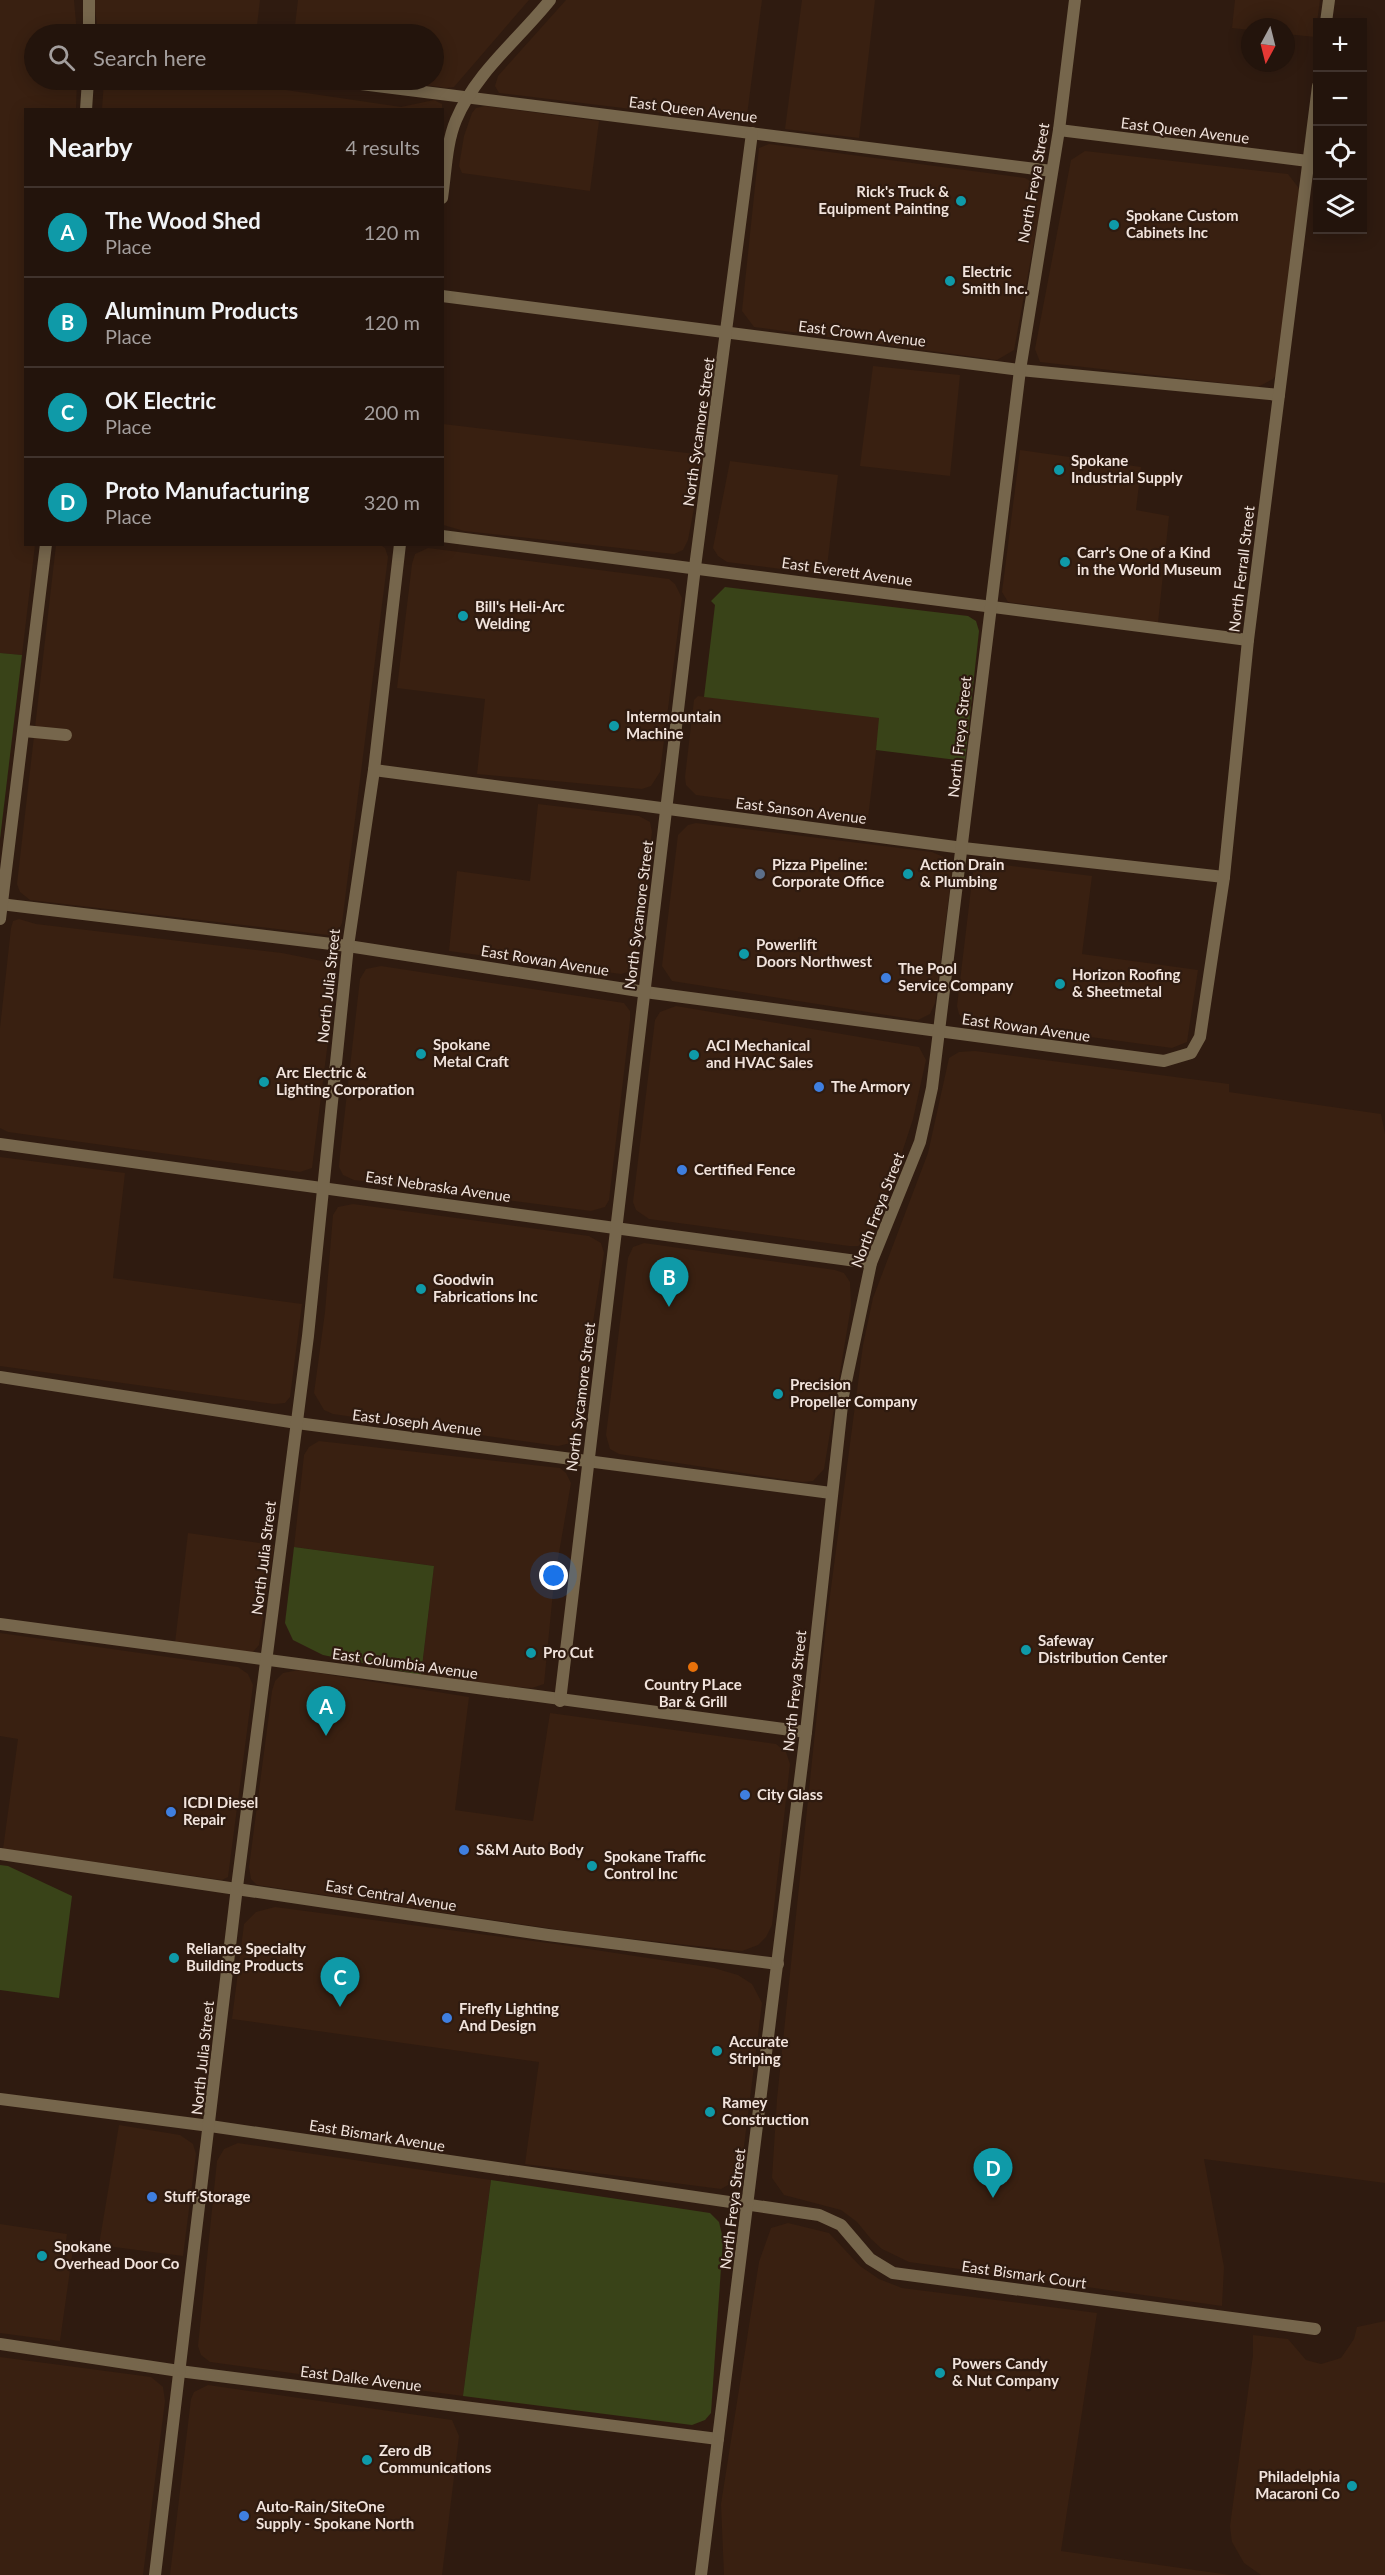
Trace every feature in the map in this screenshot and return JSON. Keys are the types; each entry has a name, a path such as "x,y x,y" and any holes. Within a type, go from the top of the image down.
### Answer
{"street":[{"path":"89,0 89,24"},
{"path":"444,183 449,146 456,122 468,97 488,69 550,0"},
{"name":"North Freya Street","path":"701,2575 749,2205 806,1732 843,1396 871,1263 920,1142 940,1031 963,848 989,606 1020,370 1053,171 1075,0"},
{"path":"1327,18 1329,0"},
{"path":"86,108 87,90"},
{"name":"East Queen Avenue","path":"411,90 1053,171"},
{"name":"North Ferrall Street","path":"1191,1053 1200,1038 1224,877 1248,640 1313,119"},
{"name":"East Queen Avenue","path":"1059,130 1308,161"},
{"name":"North Sycamore Street","path":"560,1701 695,567 752,133"},
{"name":"East Crown Avenue","path":"444,296 1020,370 1279,395"},
{"name":"East Everett Avenue","path":"444,536 1248,640"},
{"path":"0,920 46,546"},
{"name":"North Julia Street","path":"155,2575 237,1887 297,1423 348,946 374,770 400,546"},
{"path":"24,731 66,735"},
{"name":"East Sanson Avenue","path":"374,770 963,848 1224,877"},
{"name":"East Rowan Avenue","path":"1,904 348,946 645,992 1164,1061 1191,1053"},
{"name":"East Nebraska Avenue","path":"0,1144 323,1186 871,1263"},
{"name":"East Joseph Avenue","path":"0,1377 297,1423 588,1459 831,1493"},
{"name":"East Columbia Avenue","path":"0,1624 560,1701 806,1732"},
{"name":"East Central Avenue","path":"0,1854 237,1887 548,1935 778,1964"},
{"name":"East Bismark Avenue","path":"0,2098 210,2126 749,2205"},
{"name":"East Bismark Court","path":"749,2205 819,2215 841,2225 870,2259 893,2273 1315,2329"},
{"name":"East Dalke Avenue","path":"0,2344 179,2370 718,2439"}],"shaded area":[{"path":"0,0 74,0 76,24 24,24 24,90 77,90 76,108 24,108 24,546 35,546 22,655 0,653"},
{"path":"94,0 260,0 257,24 97,24"},
{"path":"298,0 529,0 454,87 447,88 444,88 444,24 295,24"},
{"path":"566,0 762,0 746,123 499,93 495,86 498,76"},
{"path":"802,0 875,0 859,138 785,129"},
{"path":"1235,0 1320,0 1318,18 1313,18 1313,37 1295,35 1295,18 1241,18 1241,29 1232,28"},
{"path":"103,90 286,90 401,107 434,100 442,104 442,108 102,108"},
{"path":"485,106 599,121 590,191 462,173 459,166 464,136 472,113 476,108"},
{"path":"769,144 1025,178 1034,183 1040,190 1042,199 1014,350 997,360 754,327 742,311 759,148"},
{"path":"1085,151 1288,174 1301,191 1280,370 1273,379 1258,387 1040,362 1035,349 1071,160"},
{"path":"873,366 960,375 950,476 860,466"},
{"path":"444,424 704,455 688,540 683,550 674,554 464,531 444,525"},
{"path":"1020,450 1141,467 1136,510 1169,516 1158,623 1008,602 1002,592"},
{"path":"730,461 838,475 826,575 727,562 718,556 713,548"},
{"path":"56,546 382,546 385,548 388,557 342,923 338,932 328,935 30,900 20,892 17,884"},
{"path":"428,548 669,579 675,584 682,598 660,772 651,786 642,789 477,774 485,699 397,688 412,564 415,554"},
{"path":"698,696 880,718 868,818 696,795 686,785 685,777 694,700"},
{"path":"538,804 639,816 650,822 652,832 636,963 631,971 621,974 449,951 457,871 530,881"},
{"path":"696,823 932,852 948,859 952,874 935,1003 930,1014 918,1020 672,981 662,966 678,835 688,825"},
{"path":"989,863 1092,876 1082,954 1198,970 1187,1042 1172,1048 964,1020 957,1006 973,872 980,865"},
{"path":"19,919 36,924 282,953 332,963 336,978 312,1168 300,1172 8,1132 0,1128 0,1028 11,928 13,921"},
{"path":"381,966 624,1003 630,1011 630,1021 609,1200 605,1207 591,1211 354,1180 343,1175 339,1167 340,1155 360,979 366,969"},
{"path":"676,1006 919,1047 926,1060 913,1119 878,1226 864,1243 849,1246 649,1219 636,1210 633,1202 655,1020 660,1012"},
{"path":"975,1051 1229,1084 1229,1092 1381,1114 1385,1134 1385,2183 1204,2159 1224,2267 1222,2306 909,2262 882,2249 857,2222 841,2210 784,2195 772,2178 777,2099 826,1626 863,1345 873,1298 928,1153 949,1058 959,1052"},
{"path":"0,1157 125,1173 113,1278 302,1304 290,1397 285,1403 274,1404 0,1366"},
{"path":"353,1204 589,1236 601,1243 604,1253 575,1435 571,1443 558,1446 333,1414 324,1410 314,1393 325,1312 333,1215 338,1207"},
{"path":"644,1243 844,1273 850,1282 851,1306 824,1469 813,1481 802,1482 619,1454 610,1449 606,1435 628,1258 633,1247"},
{"path":"319,1441 560,1468 566,1473 571,1483 554,1582 544,1684 532,1688 421,1675 434,1566 294,1547 304,1455 309,1447"},
{"path":"188,1533 274,1545 259,1645 253,1652 175,1643"},
{"path":"0,1633 238,1667 248,1674 253,1685 228,1877 222,1880 3,1849 18,1739 0,1736"},
{"path":"299,1670 469,1697 455,1810 533,1821 550,1713 776,1744 786,1752 790,1764 772,1925 766,1937 758,1945 742,1951 588,1934 257,1885 251,1879 249,1867 272,1691 275,1681 283,1673"},
{"path":"275,1907 556,1944 714,1968 738,1975 752,1984 762,2003 741,2170 737,2180 721,2189 525,2164 539,2062 232,2019 244,1924 256,1912"},
{"path":"119,2125 180,2135 193,2144 196,2154 183,2256 99,2245"},
{"path":"238,2143 491,2180 463,2396 210,2362 201,2355 198,2346 217,2161 224,2149"},
{"path":"788,2223 829,2233 860,2266 879,2279 902,2288 1097,2313 1061,2551 1230,2575 724,2575 721,2504 759,2262 771,2228"},
{"path":"0,2224 67,2234 66,2241 74,2242 60,2341 0,2333"},
{"path":"1385,2321 1385,2575 1261,2575 1244,2563 1232,2542 1230,2526 1253,2355 1253,2335 1288,2339 1306,2360 1321,2364 1341,2358 1354,2339 1357,2327"},
{"path":"0,2357 151,2377 163,2387 165,2401 143,2575 0,2575"},
{"path":"208,2385 452,2420 459,2436 442,2575 170,2575 191,2399 194,2392"}],"green space":[{"path":"725,587 968,616 976,621 979,631 965,761 876,750 879,718 704,697 715,605 711,601"},
{"path":"0,653 22,655 0,839"},
{"path":"294,1547 434,1566 421,1675 323,1655 293,1640 285,1623"},
{"path":"0,1865 8,1866 72,1896 59,1998 0,1990"},
{"path":"491,2180 710,2213 719,2222 723,2239 711,2413 705,2420 692,2425 463,2396"}],"place":[{"name":"Rick's Truck & Equipment Painting","path":"961,201"},
{"name":"Spokane Custom Cabinets Inc","path":"1114,225"},
{"name":"Electric Smith Inc.","path":"950,281"},
{"name":"Spokane Industrial Supply","path":"1059,470"},
{"name":"Carr's One of a Kind in the World Museum","path":"1065,562"},
{"name":"Bill's Heli-Arc Welding","path":"463,616"},
{"name":"Intermountain Machine","path":"614,726"},
{"name":"Pizza Pipeline: Corporate Office","path":"760,874"},
{"name":"Action Drain & Plumbing","path":"908,874"},
{"name":"Powerlift Doors Northwest","path":"744,954"},
{"name":"The Pool Service Company","path":"886,978"},
{"name":"Horizon Roofing & Sheetmetal","path":"1060,984"},
{"name":"Spokane Metal Craft","path":"421,1054"},
{"name":"ACI Mechanical and HVAC Sales","path":"694,1055"},
{"name":"Arc Electric & Lighting Corporation","path":"264,1082"},
{"name":"The Armory","path":"819,1087"},
{"name":"Certified Fence","path":"682,1170"},
{"name":"Goodwin Fabrications Inc","path":"421,1289"},
{"name":"Aluminum Products","path":"669,1307"},
{"name":"Precision Propeller Company","path":"778,1394"},
{"name":"Safeway Distribution Center","path":"1026,1650"},
{"name":"Pro Cut","path":"531,1653"},
{"name":"Country PLace Bar & Grill","path":"693,1667"},
{"name":"The Wood Shed","path":"326,1736"},
{"name":"City Glass","path":"745,1795"},
{"name":"ICDI Diesel Repair","path":"171,1812"},
{"name":"S&M Auto Body","path":"464,1850"},
{"name":"Spokane Traffic Control Inc","path":"592,1866"},
{"name":"Reliance Specialty Building Products","path":"174,1958"},
{"name":"OK Electric","path":"340,2007"},
{"name":"Firefly Lighting And Design","path":"447,2018"},
{"name":"Accurate Striping","path":"717,2051"},
{"name":"Ramey Construction","path":"710,2112"},
{"name":"Stuff Storage","path":"152,2197"},
{"name":"Proto Manufacturing","path":"993,2198"},
{"name":"Spokane Overhead Door Co","path":"42,2256"},
{"name":"Powers Candy & Nut Company","path":"940,2373"},
{"name":"Zero dB Communications","path":"367,2460"},
{"name":"Philadelphia Macaroni Co","path":"1352,2486"},
{"name":"Auto-Rain/SiteOne Supply - Spokane North","path":"244,2516"}]}
